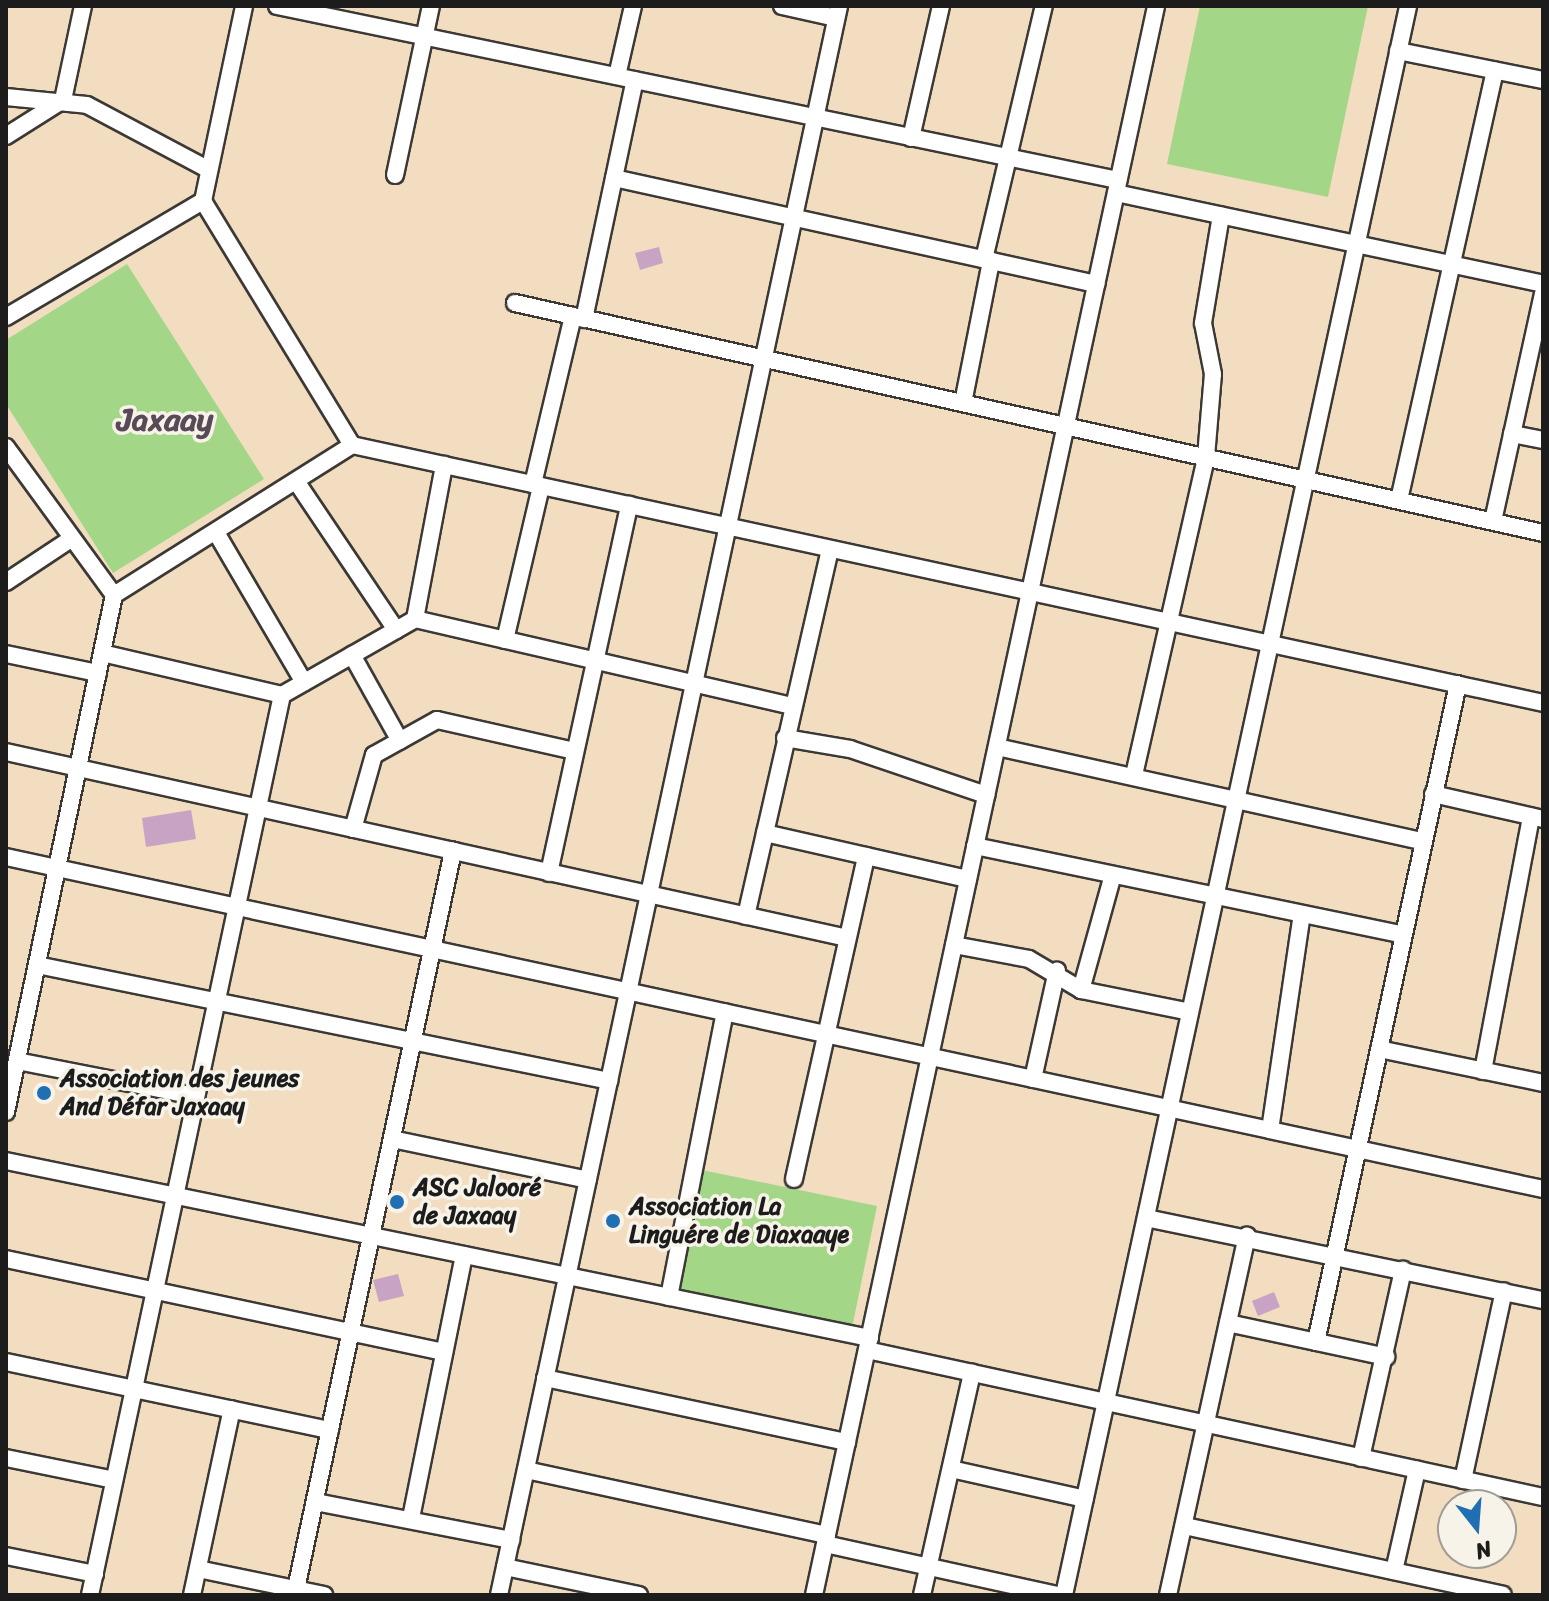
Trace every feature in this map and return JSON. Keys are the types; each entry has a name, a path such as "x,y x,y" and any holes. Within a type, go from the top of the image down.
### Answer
{"street":[{"path":"6,136 63,100 83,6"},
{"path":"244,6 203,201 352,445 1543,703"},
{"path":"277,6 1011,158 1221,216 1543,284"},
{"path":"395,175 431,6"},
{"path":"617,76 633,6"},
{"path":"499,1595 838,12 782,6"},
{"path":"911,138 941,6"},
{"path":"963,403 988,260 1044,6"},
{"path":"814,1595 1156,6"},
{"path":"1064,1595 1408,6"},
{"path":"1398,51 1543,80"},
{"path":"1399,500 1495,71"},
{"path":"505,640 537,485 614,178 635,80"},
{"path":"6,97 63,100 209,170"},
{"path":"614,178 1096,284"},
{"path":"6,317 203,201"},
{"path":"1134,775 1206,457 1213,374 1203,323 1221,216"},
{"path":"1493,521 1543,293"},
{"path":"515,303 1543,533"},
{"path":"1512,434 1543,440"},
{"path":"6,1112 114,595 298,484 352,445"},
{"path":"9,458 114,595"},
{"path":"415,619 444,465"},
{"path":"298,484 396,630"},
{"path":"549,873 629,505"},
{"path":"217,534 304,682"},
{"path":"6,582 71,539"},
{"path":"746,916 830,549"},
{"path":"102,653 282,695 415,619 793,706"},
{"path":"6,654 98,673"},
{"path":"352,655 400,741"},
{"path":"1316,1342 1458,684"},
{"path":"90,1595 282,695"},
{"path":"353,829 365,770 400,741 437,720 575,751"},
{"path":"785,738 862,752 986,795"},
{"path":"997,747 1422,841"},
{"path":"6,752 847,938"},
{"path":"1433,794 1537,818 1483,1071"},
{"path":"765,833 968,879"},
{"path":"975,846 1403,935"},
{"path":"288,1590 315,1502 453,851"},
{"path":"794,1179 866,856"},
{"path":"6,857 1543,1189"},
{"path":"1081,990 1113,875"},
{"path":"1270,1130 1302,914"},
{"path":"954,945 1057,971 1081,990 1190,1012"},
{"path":"37,965 609,1081"},
{"path":"1033,1079 1057,971"},
{"path":"669,1297 725,1012"},
{"path":"1379,1049 1543,1083"},
{"path":"17,1061 196,1096"},
{"path":"392,1139 588,1180"},
{"path":"6,1161 669,1297 868,1344 972,1373 1543,1497"},
{"path":"1146,1218 1247,1236 1543,1300"},
{"path":"1168,1595 1247,1236"},
{"path":"411,1518 464,1255"},
{"path":"6,1259 444,1352"},
{"path":"1361,1458 1403,1270"},
{"path":"1463,1480 1504,1291"},
{"path":"1228,1323 1386,1357"},
{"path":"6,1362 330,1430"},
{"path":"922,1595 972,1373"},
{"path":"545,1378 847,1442"},
{"path":"192,1595 232,1409"},
{"path":"6,1458 114,1480"},
{"path":"951,1469 1085,1499"},
{"path":"526,1470 1056,1595"},
{"path":"1394,1571 1417,1470"},
{"path":"315,1502 411,1518 511,1540"},
{"path":"1185,1526 1503,1595"},
{"path":"6,1556 95,1574"},
{"path":"505,1567 639,1595"},
{"path":"198,1569 324,1595"}],"green space":[{"path":"1200,6 1368,6 1328,197 1167,164"},
{"path":"127,264 264,479 113,573 6,404 6,340"},
{"path":"702,1170 877,1206 852,1328 676,1292"}],"building":[{"path":"659,247 663,263 640,270 635,253"},
{"path":"191,810 196,839 146,847 142,818"},
{"path":"398,1274 404,1296 379,1302 373,1280"},
{"path":"1274,1292 1280,1307 1258,1316 1252,1301"}],"place":[{"name":"Association des jeunes And Défar Jaxaay","path":"44,1093"},
{"name":"ASC Jalooré de Jaxaay","path":"397,1202"},
{"name":"Association La Linguére de Diaxaaye","path":"613,1221"}],"district":[{"name":"Jaxaay","path":"165,420"}]}
